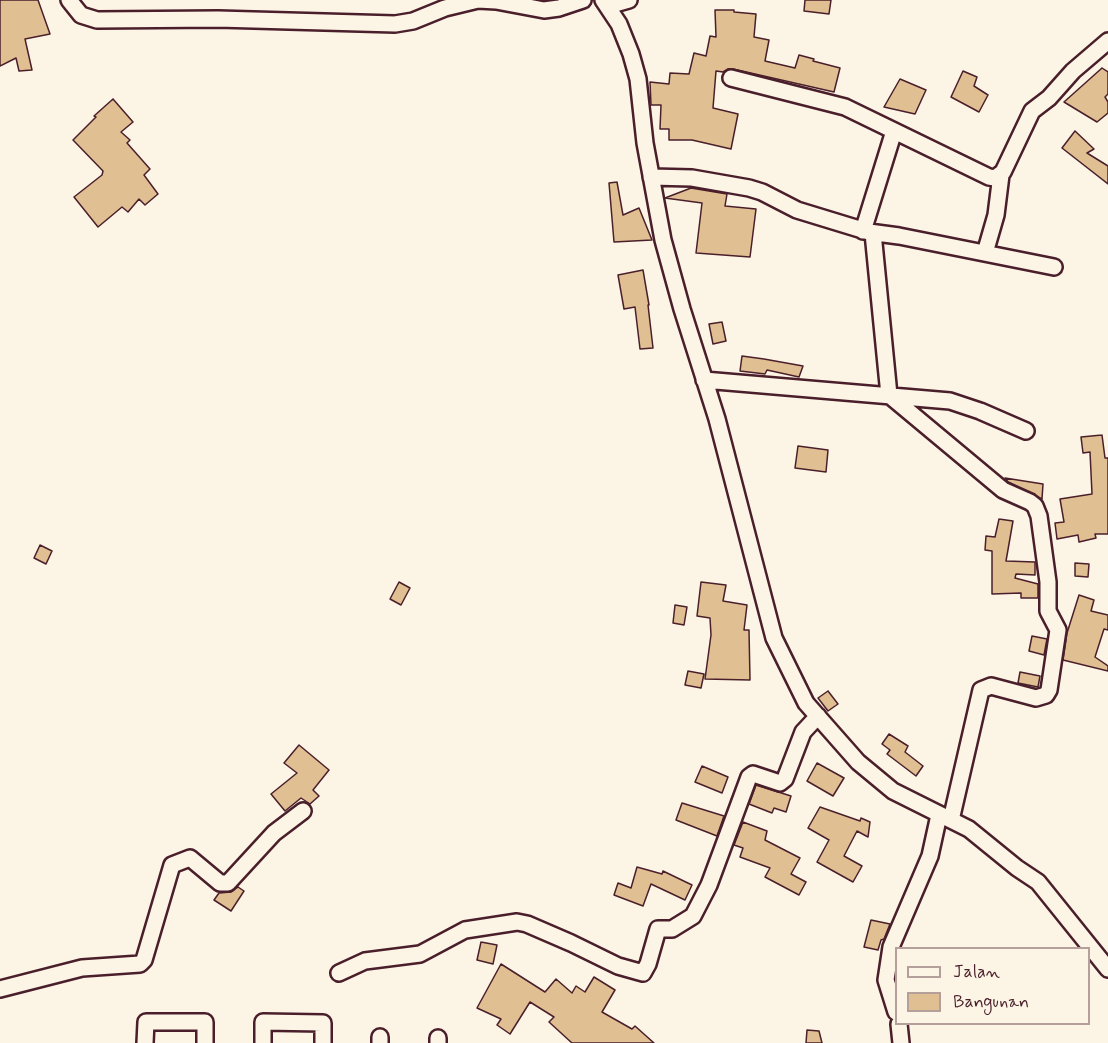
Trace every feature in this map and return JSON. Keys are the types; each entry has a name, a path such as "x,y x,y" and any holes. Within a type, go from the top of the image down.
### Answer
{"street":[{"path":"74,6 89,19 218,19 395,24 413,21 445,8 478,0 551,10 583,0"},
{"path":"629,0 605,3 619,24 638,79 651,177 663,240 717,420 774,638 806,703 858,762 893,791 969,829 1038,882 1108,969"},
{"path":"985,253 996,215 1001,175 1032,111 1049,98 1073,71 1108,40"},
{"path":"731,78 833,103 989,177 995,178 1001,175"},
{"path":"894,131 868,232 889,395 1003,490 1030,501 1035,506 1039,516 1049,587 1048,611 1059,630 1049,690 1046,695 1036,698 991,686 981,690 945,817 891,947 886,980 895,1006"},
{"path":"651,177 692,178 754,189 797,210 868,232 899,236 1054,267"},
{"path":"704,380 950,401 1026,431"},
{"path":"339,973 365,961 420,954 465,930 517,922 528,924 618,966 643,973 648,964 658,929 672,929 693,916 709,885 748,777 753,774 780,783 785,780 803,732 818,716"},
{"path":"0,989 82,968 140,964 144,960 170,868 181,860 193,860 220,883 228,883 274,833 303,811"},
{"path":"146,1043 146,1022 205,1022 205,1043"},
{"path":"263,1043 263,1022 323,1023 322,1043"},
{"path":"899,1025 901,1043"}],"building":[{"path":"0,0 38,0 50,34 25,39 32,70 19,71 16,58 0,66"},
{"path":"805,0 831,0 829,14 804,11"},
{"path":"715,10 734,10 734,12 756,14 754,37 769,40 765,61 795,68 799,55 840,68 834,92 733,69 723,72 716,71 713,108 738,114 731,149 692,140 669,140 669,129 660,129 661,105 651,105 650,82 669,84 670,73 689,74 694,53 706,56 710,36 716,37"},
{"path":"1102,68 1108,72 1108,94 1105,97 1108,102 1108,113 1097,122 1064,102"},
{"path":"963,71 977,77 974,86 988,95 979,112 951,97"},
{"path":"900,79 926,90 915,114 884,107"},
{"path":"113,99 133,122 121,132 130,140 127,143 150,169 144,175 158,194 145,205 139,199 128,212 122,207 98,227 74,197 102,175 103,171 73,140"},
{"path":"1075,131 1094,149 1087,153 1108,166 1108,184 1062,148"},
{"path":"617,182 623,215 639,208 652,240 614,242 609,183"},
{"path":"691,188 727,194 725,206 756,209 750,257 696,253 702,203 665,198"},
{"path":"643,270 653,348 640,349 635,307 624,309 618,275"},
{"path":"722,322 726,341 713,344 709,324"},
{"path":"742,356 803,366 799,377 767,370 765,374 740,371"},
{"path":"1102,435 1105,458 1108,458 1108,534 1095,534 1096,538 1079,542 1078,535 1057,539 1055,523 1064,522 1060,499 1092,494 1090,452 1083,453 1081,437"},
{"path":"798,446 828,450 826,472 795,468"},
{"path":"1005,478 1043,484 1042,499 1008,482"},
{"path":"999,519 1013,521 1006,561 1035,562 1035,575 1016,574 1015,578 1038,584 1038,598 1021,598 1021,593 992,594 992,551 985,550 986,536 995,537"},
{"path":"40,545 52,551 46,564 34,558"},
{"path":"1075,563 1089,564 1088,577 1075,576"},
{"path":"399,582 410,588 401,605 390,599"},
{"path":"701,582 726,585 723,601 747,605 744,630 749,630 750,680 705,679 711,635 710,618 697,616"},
{"path":"1079,595 1094,600 1091,611 1108,615 1108,630 1104,629 1095,657 1108,666 1108,671 1063,660 1067,633"},
{"path":"675,605 687,607 684,625 673,623"},
{"path":"1032,636 1047,639 1044,655 1029,651"},
{"path":"688,671 704,674 701,688 685,685"},
{"path":"1020,672 1040,676 1038,687 1018,683"},
{"path":"828,691 838,704 828,711 818,698"},
{"path":"889,734 908,746 905,752 923,766 916,776 887,754 890,750 882,744"},
{"path":"299,745 329,770 313,790 319,796 310,804 301,798 285,811 271,794 297,773 284,763"},
{"path":"817,763 844,778 833,796 807,781"},
{"path":"702,766 728,777 722,793 695,782"},
{"path":"756,785 791,796 786,812 774,808 772,813 749,804"},
{"path":"682,803 724,816 717,836 676,820"},
{"path":"820,807 860,821 861,818 870,822 868,837 857,831 844,856 862,866 853,882 817,862 829,840 808,828"},
{"path":"743,822 767,831 765,840 800,858 791,874 806,882 799,895 765,877 770,868 740,857 743,848 734,845"},
{"path":"637,867 662,874 663,871 692,885 685,900 651,884 643,906 614,895 618,883 631,888"},
{"path":"238,887 244,891 231,911 214,900 219,893 231,892"},
{"path":"871,920 890,924 878,950 864,947"},
{"path":"481,942 497,945 493,964 477,960"},
{"path":"501,964 545,992 556,979 572,993 576,986 585,992 594,977 615,990 602,1012 632,1029 635,1026 654,1043 572,1043 549,1022 554,1017 530,1002 510,1034 497,1025 501,1019 477,1008"},
{"path":"807,1030 819,1031 822,1043 806,1043"}]}
